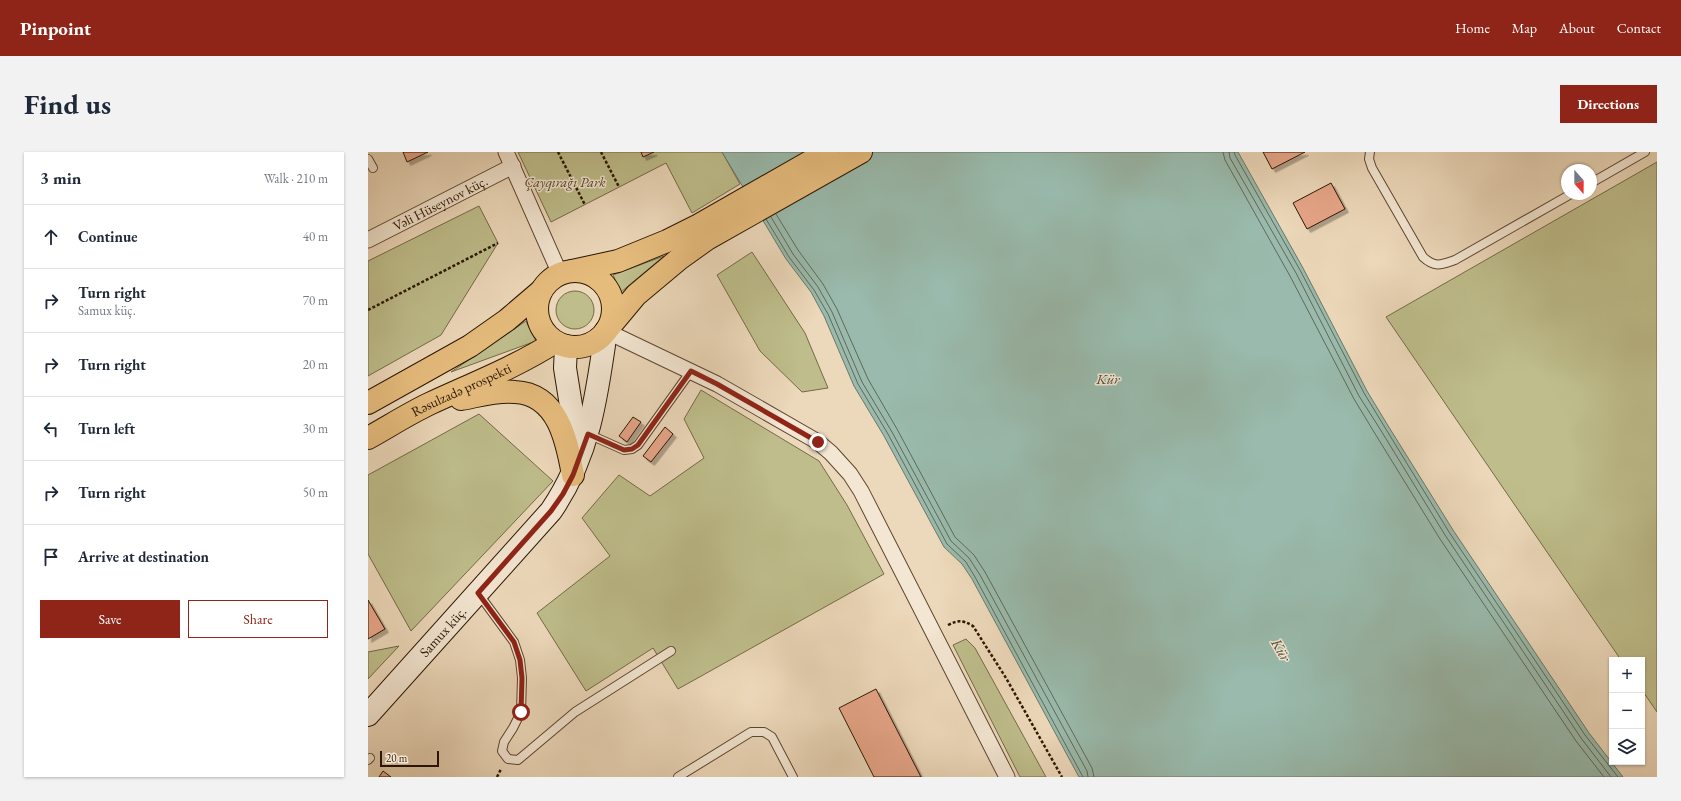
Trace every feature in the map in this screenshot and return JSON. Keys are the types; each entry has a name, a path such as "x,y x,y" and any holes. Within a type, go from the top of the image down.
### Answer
{"main road":[{"path":"541,291 537,302 537,314 540,325 546,335 561,344 577,347 588,345 598,339 636,295 679,259 703,232 827,152"},
{"path":"368,403 470,346 507,320 541,291 549,281 566,273 618,261 703,232 861,152"},
{"path":"566,273 584,272 596,277 605,285 611,296 613,308 612,320 606,331"},
{"name":"Samux küç.","path":"368,715 551,511 563,494 573,475 581,431 596,403 606,331"},
{"path":"561,344 565,368 581,431"},
{"name":"Rəsulzadə prospekti","path":"368,438 428,405 540,352 561,344"},
{"path":"428,405 489,394 515,392 531,395 542,401 552,412 560,425 568,448 573,475"}],"street":[{"path":"506,152 566,273"},
{"name":"Vəli Hüseynov küç.","path":"368,240 513,166"},
{"path":"606,331 691,371 794,428 832,453 850,474 861,491 1007,777"}],"lane":[{"path":"1370,152 1369,159 1372,168 1423,257 1430,264 1441,265 1456,260 1561,200"},
{"path":"1597,180 1645,152"},
{"path":"368,159 373,168"},
{"path":"581,431 624,450 632,449 638,445 691,371"},
{"path":"478,593 514,642 520,660 522,678 521,712 504,742 502,751 508,759 518,760 575,712 671,651"},
{"path":"678,777 750,732 764,732 772,737 794,777"}],"path":[{"path":"558,152 585,204"},
{"path":"601,152 619,187"},
{"path":"368,310 498,243"},
{"path":"932,631 959,620 973,626 1006,678 1062,777"}],"green space":[{"name":"Çayqırağı Park","path":"518,152 722,152 740,184 692,213 666,163 551,222"},
{"path":"1657,162 1657,712 1645,694 1645,657 1619,657 1386,317 1591,200 1597,200 1597,196"},
{"path":"479,206 498,243 441,335 368,376 368,261"},
{"path":"752,252 805,333 828,388 802,392 760,351 717,275"},
{"path":"664,256 621,292 613,275"},
{"path":"571,291 579,291 589,296 593,303 593,317 589,324 579,329 571,329 561,324 559,321 556,314 556,306 561,296 564,294"},
{"path":"526,321 536,341 451,372"},
{"path":"701,390 819,461 847,505 884,574 678,689 653,648 586,691 537,613 610,556 582,518 619,475 650,496 704,458 684,419"},
{"path":"479,414 553,481 411,631 368,554 368,475"},
{"path":"966,639 975,648 1046,777 1020,777 953,645"},
{"path":"399,646 368,679 368,652"}],"water":[{"name":"Kür","path":"722,152 1238,152 1303,268 1367,391 1387,424 1453,530 1589,733 1609,759 1609,765 1614,765 1623,777 1079,777 972,579 962,564 944,547 884,436 854,386 824,316 811,292 786,259"}],"building":[{"path":"403,152 428,152 407,162"},
{"path":"641,152 654,152 643,157"},
{"path":"1263,152 1305,152 1272,169"},
{"path":"1331,183 1345,209 1307,229 1293,203"},
{"path":"633,417 641,422 627,442 619,436"},
{"path":"665,427 673,434 651,462 643,456"},
{"path":"368,600 385,629 368,639"},
{"path":"876,689 921,777 874,777 839,708"},
{"path":"383,771 391,777 379,777"}],"route":[{"path":"521,712 522,678 520,660 514,642 478,593 551,511 563,494 573,475 588,434 624,450 632,449 638,445 691,371 717,384 818,442"}]}
